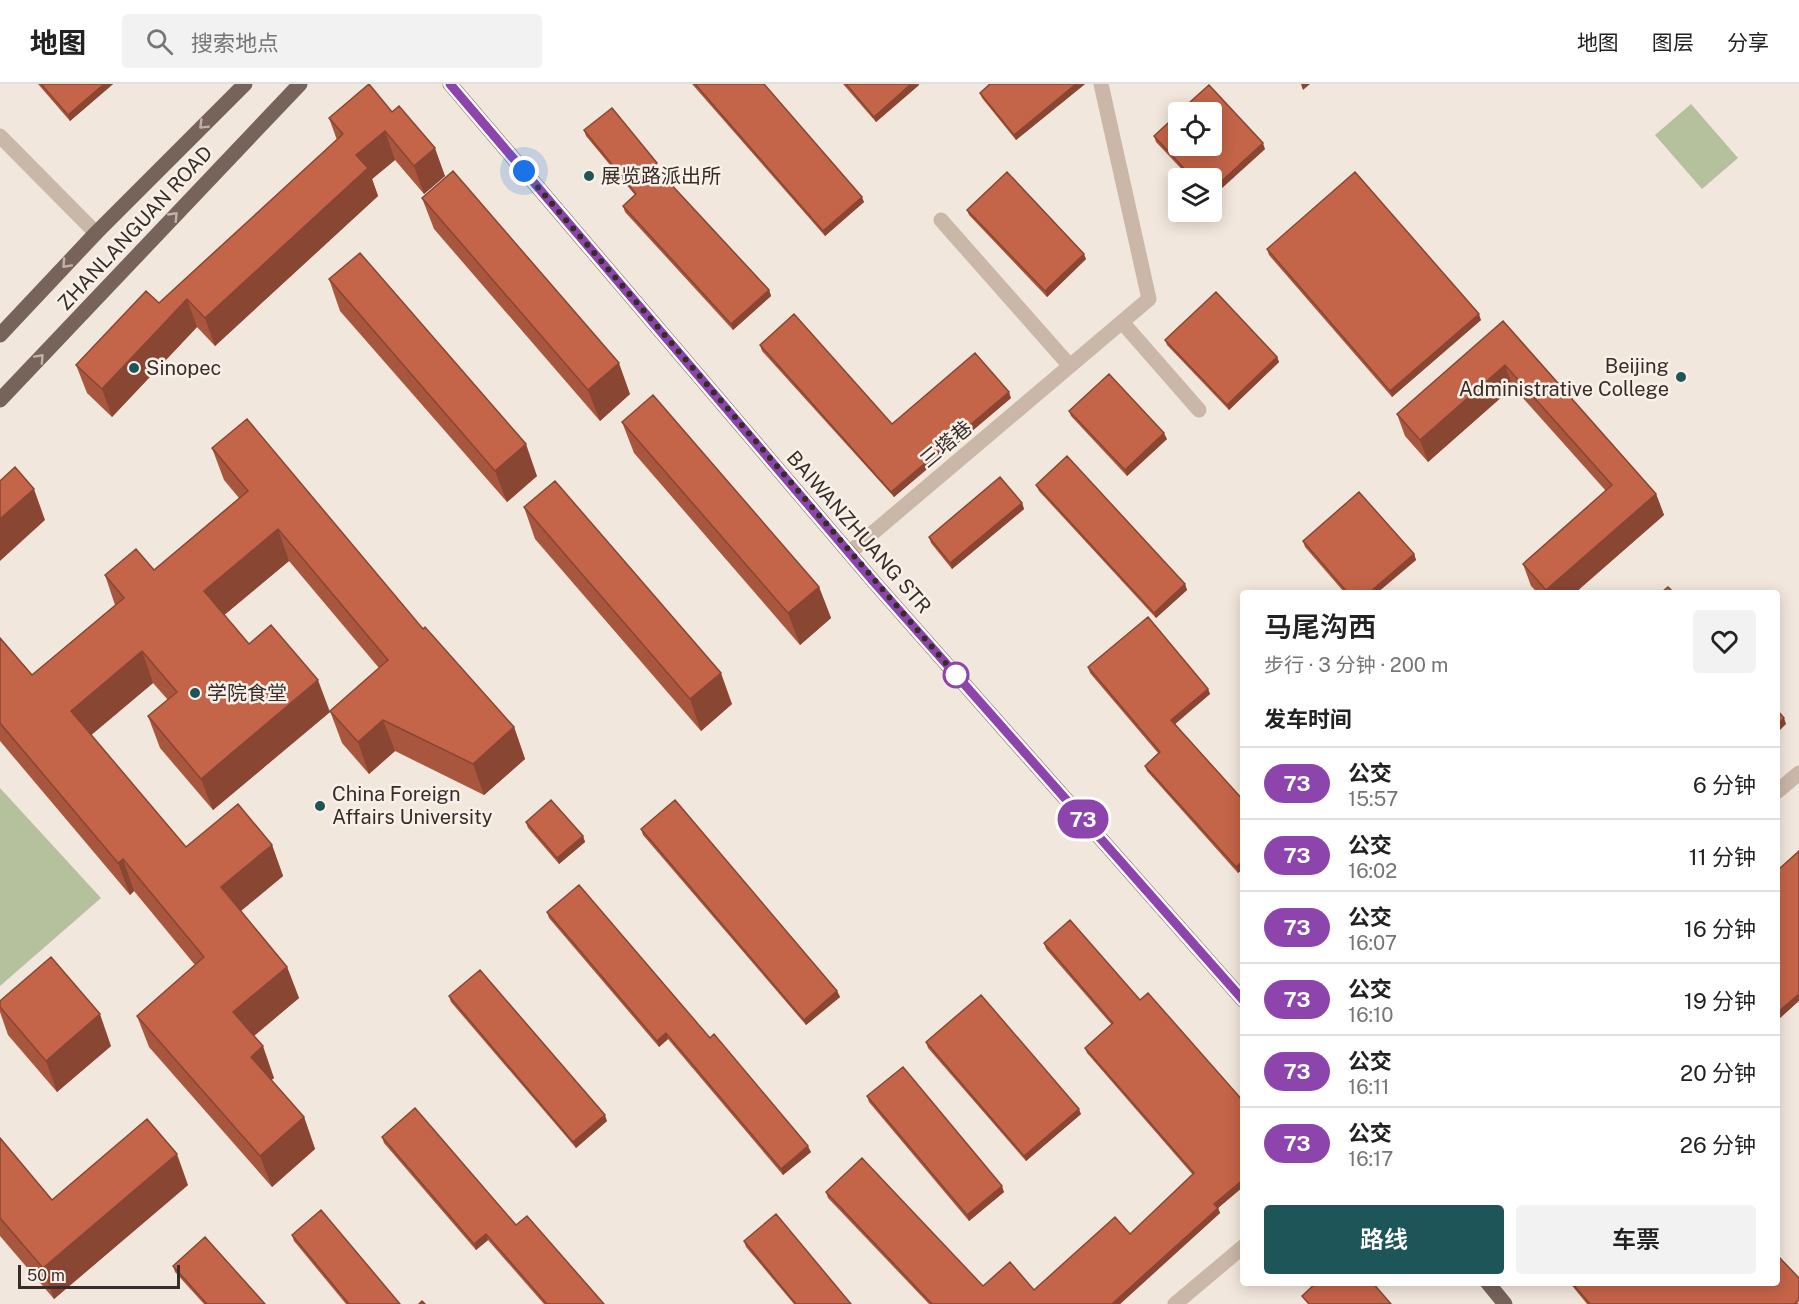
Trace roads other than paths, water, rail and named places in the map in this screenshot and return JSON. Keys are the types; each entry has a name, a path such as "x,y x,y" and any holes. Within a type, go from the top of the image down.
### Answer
{"main road":[{"name":"ZHANLANGUAN ROAD","path":"0,335 96,233 245,84"},
{"name":"ZHANLANGUAN ROAD","path":"0,400 300,84"},
{"name":"BAIWANZHUANG STR","path":"450,84 849,553 1240,996"},
{"path":"1490,1286 1505,1304"}],"street":[{"name":"三塔巷","path":"849,553 1149,299 1101,84"},
{"path":"0,136 96,233"},
{"path":"941,220 1070,366"},
{"path":"1122,322 1199,410"},
{"path":"1780,789 1799,773"},
{"path":"1175,1304 1240,1249"}],"place":[{"name":"展览路派出所","path":"589,176"},
{"name":"Sinopec","path":"134,368"},
{"name":"Beijing Administrative College","path":"1681,377"},
{"name":"学院食堂","path":"195,693"},
{"name":"China Foreign Affairs University","path":"320,806"}]}
